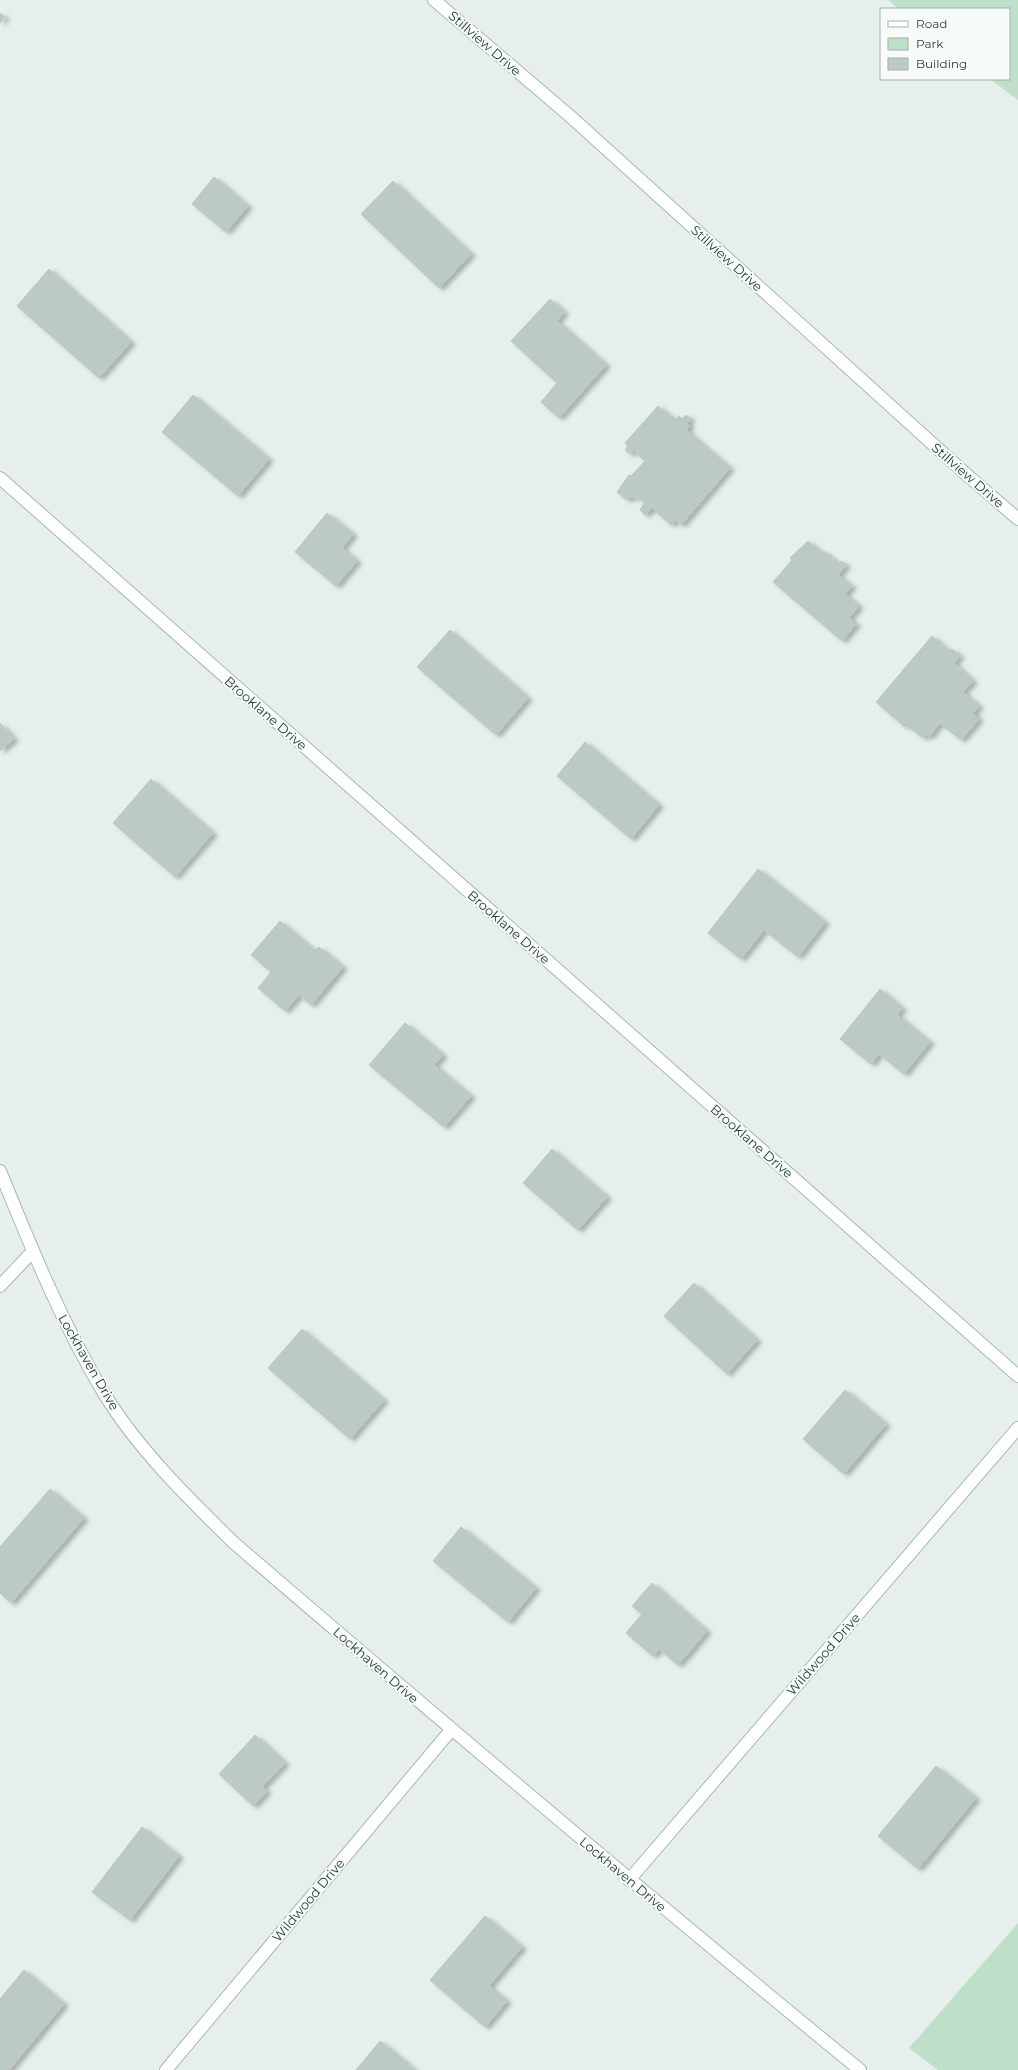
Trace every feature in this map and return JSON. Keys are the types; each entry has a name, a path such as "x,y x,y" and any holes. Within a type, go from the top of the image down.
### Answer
{"street":[{"name":"Stillview Drive","path":"434,0 571,117 967,475 1018,519"},
{"name":"Brooklane Drive","path":"0,478 1018,1376"},
{"name":"Lockhaven Drive","path":"0,1171 58,1307 106,1396 135,1437 174,1481 234,1543 451,1730 629,1880 860,2070"},
{"path":"0,1286 33,1251"},
{"name":"Wildwood Drive","path":"629,1880 1018,1428"},
{"name":"Wildwood Drive","path":"166,2070 451,1730"}],"green space":[{"path":"888,0 1018,0 1018,100 991,80 1010,80 1010,8 898,8"},
{"path":"1018,1923 1018,2070 938,2070 909,2048"}],"building":[{"path":"0,13 5,17 0,23"},
{"path":"214,177 248,206 226,232 192,204"},
{"path":"393,181 471,254 439,288 361,214"},
{"path":"49,269 131,342 99,378 17,306"},
{"path":"550,299 564,312 557,321 606,365 559,418 541,402 557,383 511,341"},
{"path":"193,395 269,459 238,496 162,432"},
{"path":"658,406 675,420 679,416 682,419 686,415 691,419 687,423 690,426 686,430 730,468 681,525 675,520 671,525 652,508 645,515 640,510 645,501 642,498 630,497 627,500 617,492 629,475 631,476 645,461 633,450 630,454 625,450 628,446 625,443"},
{"path":"327,513 353,534 342,548 357,561 336,586 295,552"},
{"path":"808,541 822,553 824,551 839,564 842,561 846,565 838,575 852,586 845,594 859,606 849,618 856,624 842,641 773,582 792,560 790,558"},
{"path":"450,630 528,698 496,735 417,667"},
{"path":"932,636 950,652 952,649 960,656 954,663 973,681 963,692 979,706 973,713 979,719 961,740 940,723 929,737 926,734 923,738 907,725 905,727 876,702"},
{"path":"0,723 14,739 0,751"},
{"path":"585,742 659,805 631,839 557,776"},
{"path":"151,779 213,833 175,877 113,823"},
{"path":"758,869 825,922 798,957 764,930 741,959 708,933"},
{"path":"280,921 315,951 319,947 343,967 311,1005 299,995 285,1011 258,988 271,972 251,955"},
{"path":"880,989 902,1008 897,1015 930,1042 904,1074 879,1054 871,1064 840,1039"},
{"path":"405,1023 443,1055 434,1065 471,1096 444,1127 369,1065"},
{"path":"552,1149 607,1197 578,1230 523,1183"},
{"path":"694,1283 757,1340 727,1374 664,1316"},
{"path":"302,1329 384,1400 350,1439 268,1368"},
{"path":"845,1390 886,1424 844,1474 803,1439"},
{"path":"50,1489 84,1518 11,1603 0,1593 0,1547"},
{"path":"461,1527 536,1588 508,1622 433,1561"},
{"path":"652,1583 707,1631 678,1665 659,1649 653,1656 626,1633 642,1614 632,1606"},
{"path":"255,1735 285,1763 262,1787 267,1791 253,1806 219,1774"},
{"path":"936,1766 976,1798 918,1869 878,1836"},
{"path":"142,1827 179,1856 130,1920 92,1892"},
{"path":"485,1916 522,1947 489,1986 507,2001 485,2027 430,1980"},
{"path":"24,1970 64,2004 9,2070 0,2070 0,1999"},
{"path":"380,2041 415,2070 356,2070"}]}
